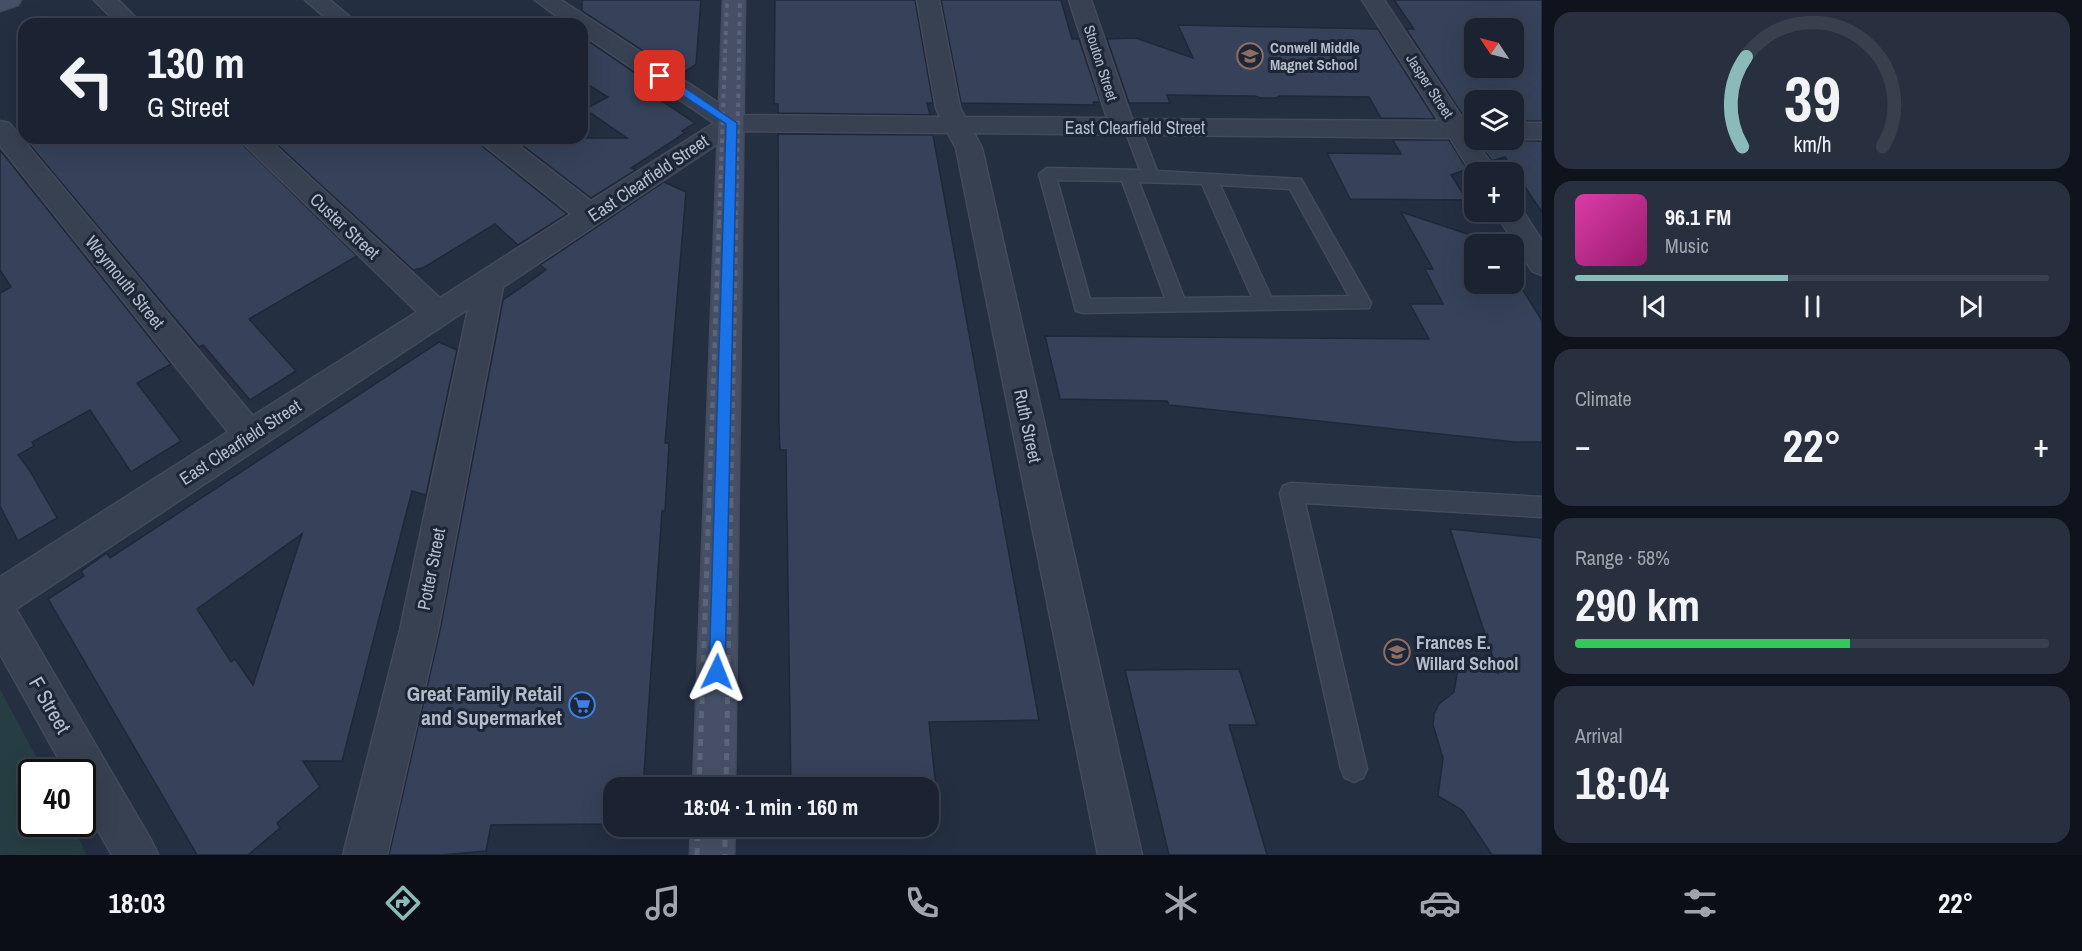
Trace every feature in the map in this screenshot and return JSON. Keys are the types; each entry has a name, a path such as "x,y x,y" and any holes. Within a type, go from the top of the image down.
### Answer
{"street":[{"path":"0,4 10,0"},
{"path":"105,0 124,18"},
{"path":"316,0 338,18"},
{"path":"714,777 734,0"},
{"name":"Ruth Street","path":"928,0 948,108 969,148 1120,855"},
{"name":"Stouton Street","path":"1080,0 1127,127"},
{"name":"Jasper Street","path":"1373,0 1464,127"},
{"path":"551,1 576,18"},
{"path":"588,26 732,123"},
{"name":"East Clearfield Street","path":"0,598 732,123 1464,130"},
{"name":"Weymouth Street","path":"0,129 249,436"},
{"path":"1524,130 1542,131"},
{"name":"Custer Street","path":"257,144 438,314"},
{"path":"500,144 591,216"},
{"path":"1515,222 1542,264"},
{"name":"Potter Street","path":"366,855 419,630 489,281"},
{"name":"F Street","path":"0,617 136,855"},
{"path":"712,855 713,837"}],"lane":[{"path":"1127,127 1151,176"},
{"path":"1047,174 1128,175 1295,183 1362,303 1083,306 1047,174"},
{"path":"1128,175 1177,305"},
{"path":"1208,178 1265,304"},
{"path":"1354,769 1291,493 1542,507"}],"green space":[{"path":"0,689 37,759 18,759 18,837 78,837 87,855 0,855"}],"building":[{"path":"582,0 701,0 696,64 680,75 582,11"},
{"path":"775,0 915,0 933,103 927,103 930,115 778,113 778,104 774,104"},
{"path":"941,0 1061,0 1072,39 1079,39 1100,102 1093,102 1094,105 961,103"},
{"path":"1394,0 1542,0 1542,121 1524,121 1524,90 1464,90 1464,117 1406,29 1414,29"},
{"name":"Conwell Middle Magnet School","path":"1178,25 1378,29 1435,119 1381,118 1369,97 1279,96 1261,98 1255,96 1167,95 1170,103 1129,103 1107,39 1136,38 1193,58"},
{"path":"588,41 660,90 653,95 695,123 682,131 685,133 631,168 636,170 591,198 521,144 588,144 588,138 627,138 588,111 588,107 608,97 588,85"},
{"path":"778,134 933,135 1039,720 929,722 935,777 791,777 786,450 780,450"},
{"path":"1393,140 1449,140 1464,164 1464,170 1451,175 1464,195 1464,200 1350,199 1327,153 1401,154"},
{"path":"1524,141 1542,141 1542,212 1524,185 1524,162 1508,162 1505,157 1492,161 1484,150 1524,150"},
{"path":"29,144 242,144 357,256 249,319 296,371 250,400 203,345 199,347"},
{"path":"276,144 481,144 567,214 518,245 495,224 423,268 413,270"},
{"path":"0,150 171,364 137,383 181,441 131,472 90,410 32,442 34,446 18,455 57,518 18,541 0,506 0,293 11,287 0,270"},
{"path":"664,182 686,192 665,443 669,443 665,511 662,511 644,777 603,777 603,824 491,825 486,851 442,855 389,855 440,630 503,300 546,270 540,265"},
{"path":"1401,212 1468,234 1464,234 1464,294 1524,294 1524,292 1542,321 1542,442 1515,442 1169,405 1167,401 1060,399 1045,336 1429,339 1410,304 1443,304 1425,269 1433,269"},
{"path":"439,342 457,350 426,495 412,491 342,761 303,761 320,787 277,823 280,828 248,855 197,855 48,599 84,576 81,571 107,553 110,558","holes":["302,534 253,685 235,659 231,662 197,609"]},
{"name":"Frances E. Willard School","path":"1450,529 1542,538 1542,855 1492,855 1462,810 1438,796 1443,758 1433,725 1434,714 1439,704 1454,692 1460,656 1498,673"},
{"path":"1239,669 1257,725 1229,725 1267,855 1169,855 1125,670"}],"railway":[{"path":"719,224 727,0"},
{"path":"736,224 740,0"},
{"path":"709,504 719,223"},
{"path":"731,504 736,223"},
{"path":"699,777 709,503"},
{"path":"726,777 731,503"},
{"path":"697,855 698,837"},
{"path":"725,837 725,855"}],"place":[{"name":"Conwell Middle Magnet School","path":"1250,56"},
{"name":"Frances E. Willard School","path":"1397,652"},
{"name":"Great Family Retail and Supermarket","path":"582,705"}],"route":[{"path":"660,76 732,123 717,672"}]}
